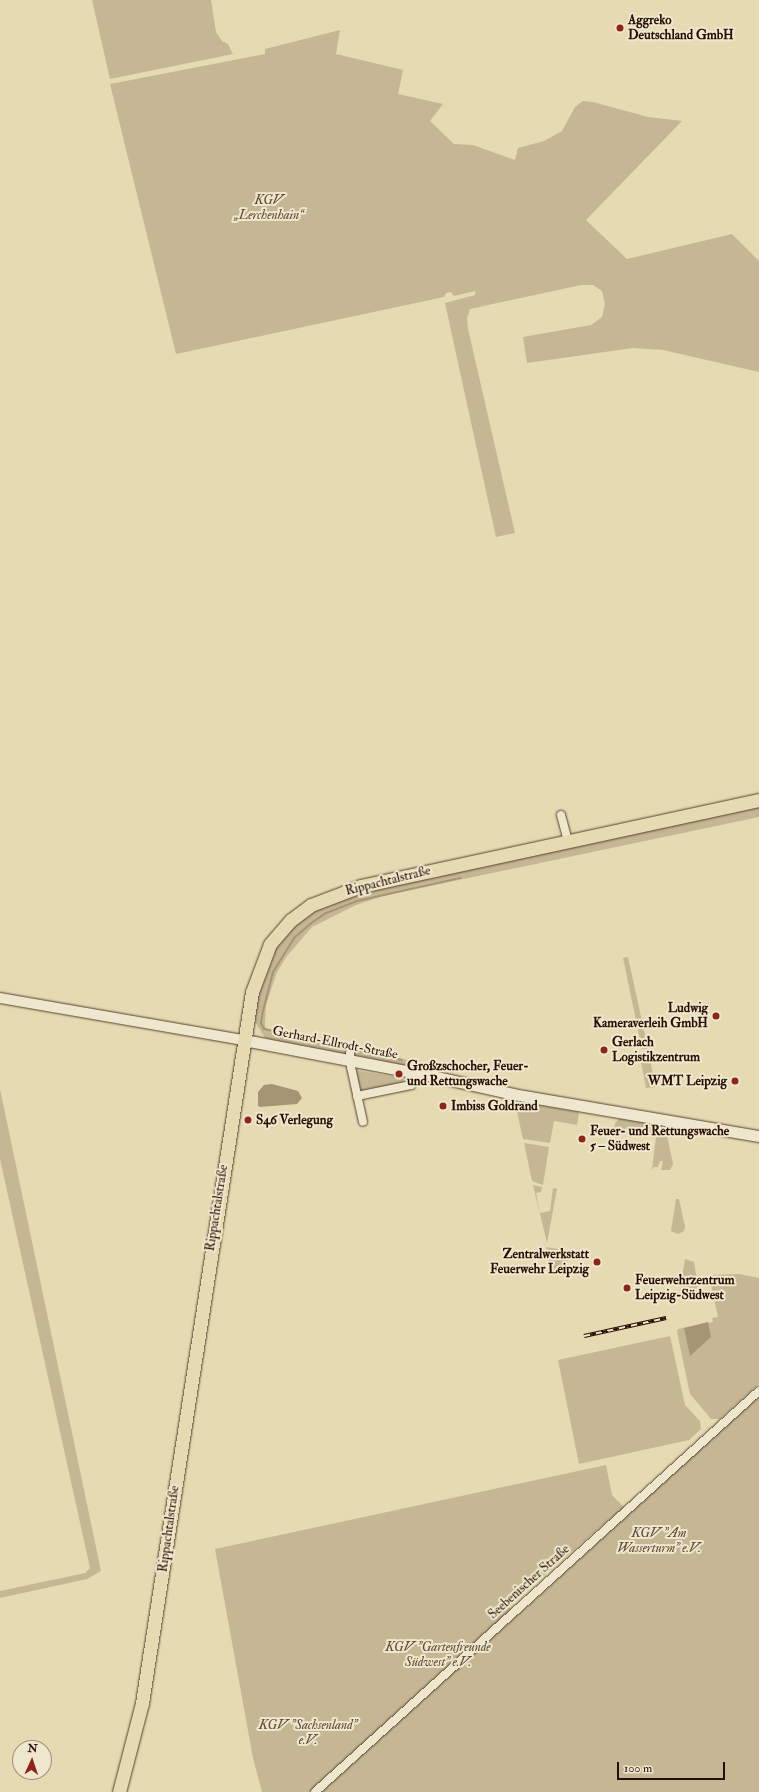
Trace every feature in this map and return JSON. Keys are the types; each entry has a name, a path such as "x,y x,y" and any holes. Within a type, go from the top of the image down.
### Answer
{"main road":[{"name":"Rippachtalstraße","path":"119,1792 142,1704 252,992 270,944 291,920 311,905 361,886 759,800"},
{"name":"Gerhard-Ellrodt-Straße","path":"244,1040 350,1057 513,1094 759,1136"}],"street":[{"path":"561,815 568,841"},
{"name":"Gerhard-Ellrodt-Straße","path":"0,998 244,1040"},
{"path":"350,1057 363,1122"},
{"path":"357,1096 411,1085 414,1072"},
{"name":"Seebenischer Straße","path":"315,1792 759,1390"}],"green space":[{"path":"92,0 211,0 216,32 222,41 228,44 233,54 110,79"},
{"name":"KGV „Lerchenhain“","path":"340,30 336,54 403,70 398,94 443,104 430,121 454,144 473,145 515,160 518,148 544,141 562,131 575,107 583,101 593,102 648,117 682,121 586,220 627,259 732,234 759,261 759,372 663,350 633,348 527,363 523,337 591,325 602,317 605,304 602,291 593,285 581,285 470,309 467,318 468,329 515,533 496,537 445,303 475,295 475,291 454,296 451,292 446,293 444,297 176,354 110,84 265,54 265,49"},
{"path":"759,804 759,817 383,896 356,905 312,927 287,956 277,972 266,1005 265,1025 267,1030 417,1062 416,1068 338,1055 265,1038 254,1020 257,995 271,953 293,924 317,908 353,892"},
{"path":"628,957 648,1049 642,1049 623,958"},
{"path":"643,1052 648,1052 656,1087 646,1088 640,1057"},
{"path":"354,1070 403,1078 404,1084 358,1092"},
{"path":"0,1089 101,1571 87,1579 0,1598 0,1591 85,1573 90,1568 0,1159"},
{"path":"521,1102 579,1112 577,1125 554,1121 550,1143 523,1139 517,1112"},
{"path":"620,1118 665,1126 673,1164 670,1170 661,1170 663,1161 660,1161 658,1167 654,1167 652,1170 656,1137 614,1132 615,1123"},
{"path":"524,1143 549,1147 543,1185 532,1181"},
{"path":"533,1185 542,1187 541,1192 536,1193 540,1213 550,1211 553,1188 557,1189 547,1243"},
{"path":"676,1199 679,1199 685,1227 684,1231 678,1234 671,1231"},
{"path":"546,1247 569,1251 565,1272 551,1270"},
{"path":"685,1259 694,1262 698,1286 692,1294 680,1292"},
{"path":"739,1274 759,1278 759,1384 720,1419 711,1419 690,1394 677,1332 678,1329 713,1322 712,1318 718,1317 709,1275"},
{"path":"670,1336 685,1405 700,1421 701,1429 689,1440 579,1464 558,1360"},
{"path":"759,1395 759,1792 262,1792 253,1758 215,1549 606,1465 612,1495 624,1507 508,1606 517,1616"}],"shaded area":[{"path":"272,1084 298,1091 302,1098 297,1104 258,1106 258,1092 264,1085"},
{"path":"708,1322 711,1337 690,1356 684,1328"}],"waterway":[{"path":"402,1060 264,1029 261,1023 273,972 294,938 326,913 357,901 460,878"}],"railway":[{"path":"584,1336 666,1318"}],"place":[{"name":"Aggreko Deutschland GmbH","path":"620,28"},
{"name":"Ludwig Kameraverleih GmbH","path":"716,1016"},
{"name":"Gerlach Logistikzentrum","path":"604,1050"},
{"name":"Großzschocher, Feuer- und Rettungswache","path":"399,1074"},
{"name":"WMT Leipzig","path":"735,1081"},
{"name":"Imbiss Goldrand","path":"443,1106"},
{"name":"S46 Verlegung","path":"248,1120"},
{"name":"Feuer- und Rettungswache 5 – Südwest","path":"582,1139"},
{"name":"Zentralwerkstatt Feuerwehr Leipzig","path":"597,1262"},
{"name":"Feuerwehrzentrum Leipzig-Südwest","path":"627,1288"}],"park label":[{"name":"KGV \"Am Wasserturm\" e.V.","path":"659,1542"},
{"name":"KGV \"Gartenfreunde Südwest\" e.V.","path":"438,1656"},
{"name":"KGV \"Sachsenland\" e.V.","path":"308,1734"}]}
